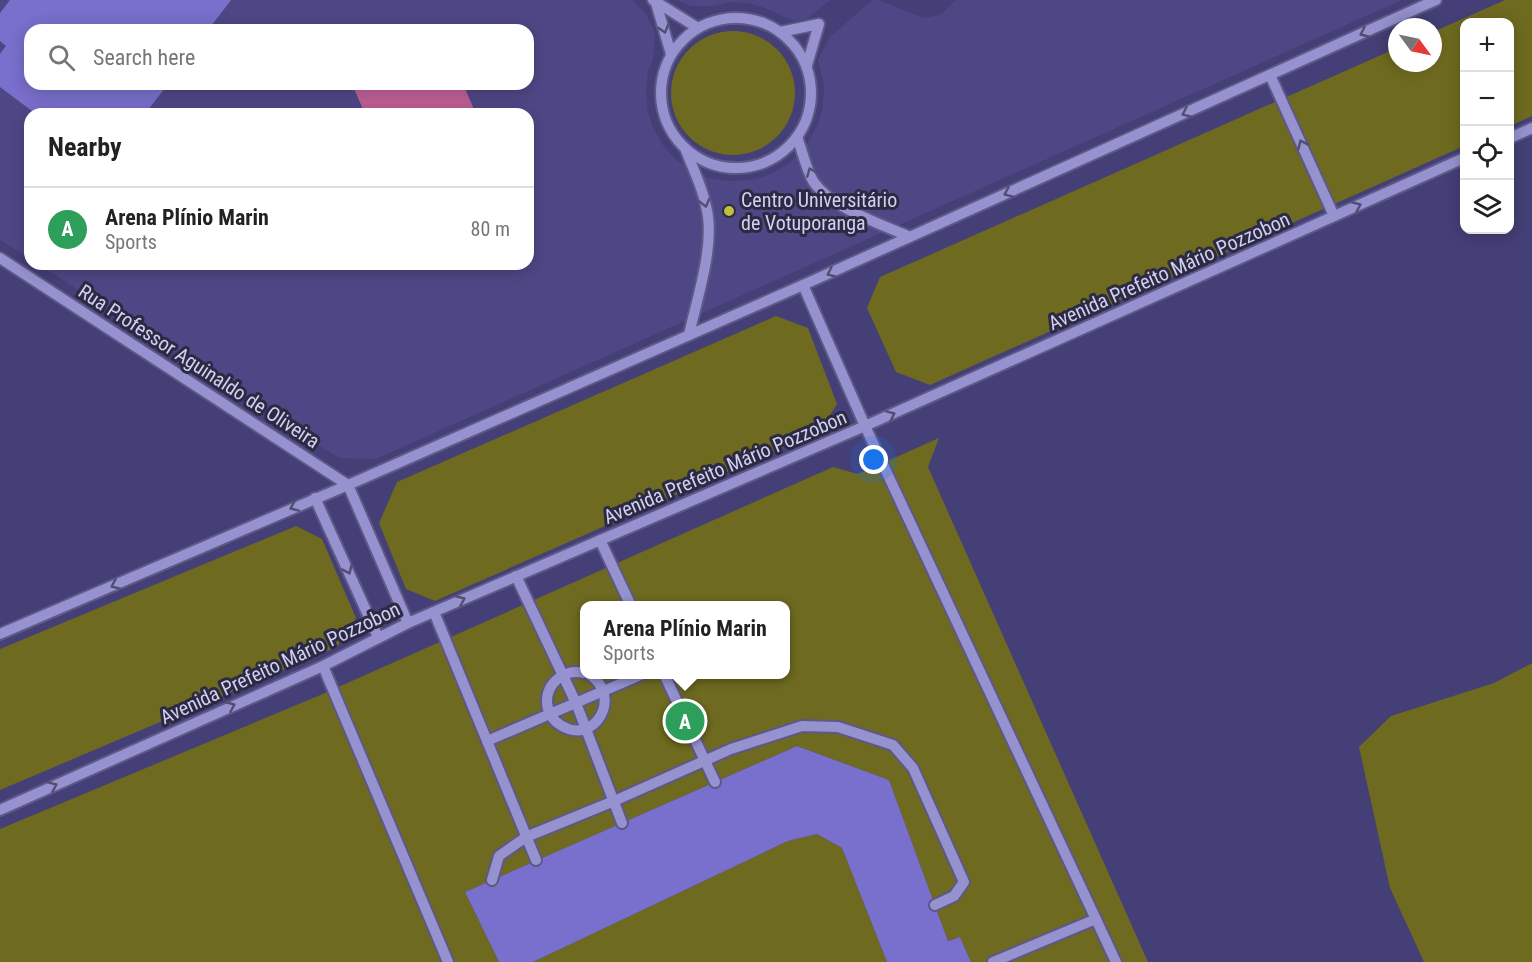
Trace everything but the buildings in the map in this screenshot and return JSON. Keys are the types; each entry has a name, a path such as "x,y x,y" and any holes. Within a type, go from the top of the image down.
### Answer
{"street":[{"path":"0,634 348,485 803,285 1436,0"},
{"path":"654,2 698,28"},
{"path":"654,2 671,54"},
{"path":"734,17 752,18 780,32 798,49 807,65 811,84 811,102 806,120 797,137 777,156 751,167 732,168 698,159 674,135 666,120 662,104 663,78 671,54 683,39 698,28 715,20 734,17"},
{"path":"780,32 819,24 807,65"},
{"path":"1270,75 1334,216"},
{"path":"1514,136 1532,128"},
{"path":"797,137 813,180 825,193 849,210 910,237"},
{"path":"685,148 707,207 709,230 703,273 689,335"},
{"name":"Avenida Prefeito Mário Pozzobon","path":"0,810 323,666 408,623 865,426 1460,160"},
{"name":"Rua Professor Aguinaldo de Oliveira","path":"0,258 348,485"},
{"path":"803,285 865,426 1116,962"},
{"path":"348,485 408,623"},
{"path":"315,498 378,637"},
{"path":"600,540 629,601"},
{"path":"516,576 576,703 622,823"},
{"path":"434,612 536,860"},
{"path":"323,666 448,962"},
{"path":"580,671 563,675 553,683 548,692 547,702 550,714 565,728 586,729 596,723 603,714 606,705 604,691 596,679"},
{"path":"488,741 633,679"},
{"path":"666,679 715,782"},
{"path":"492,880 499,856 526,837 614,801 731,748 802,726 838,727 893,745 913,768 964,882 954,896 935,905"},
{"path":"993,962 1096,919"}],"shaded area":[{"name":"Centro Universitário de Votuporanga","path":"0,0 632,0 645,13 655,32 653,59 648,71 646,90 647,109 653,128 662,144 675,159 708,178 728,181 766,176 799,155 819,122 823,105 824,87 818,60 829,38 872,0 879,0 924,18 940,15 956,0 1402,0 376,459 339,458 47,270 534,270 534,108 24,108 24,255 0,240"},
{"path":"677,0 830,0 807,19 794,21 748,3 731,2 712,6 690,6"},
{"path":"1505,0 1532,0 1532,116 1514,124 1514,18 1464,18"},
{"path":"1460,20 1460,148 930,385 896,372 867,308 880,277 1388,52 1388,72 1442,72 1442,28"},
{"path":"733,31 757,36 777,49 790,69 795,93 790,117 777,137 757,150 733,155 709,150 689,137 676,117 671,93 676,69 689,49 709,36"},
{"path":"355,90 466,90 473,108 362,108"},
{"path":"776,316 808,328 837,404 820,431 435,601 406,589 379,523 397,482"},
{"path":"939,438 928,467 1148,962 971,962 960,937 948,941 889,780 797,746 465,892 499,962 0,962 0,829 318,696 833,467 858,474"},
{"path":"296,526 322,539 356,618 337,647 0,790 0,649"},
{"path":"1532,663 1532,962 1424,962 1390,888 1359,747 1391,716 1494,683"},
{"path":"817,834 842,848 887,962 533,962 788,841"}],"place":[{"name":"Centro Universitário de Votuporanga","path":"729,211"},
{"name":"Arena Plínio Marin","path":"685,721"}]}
